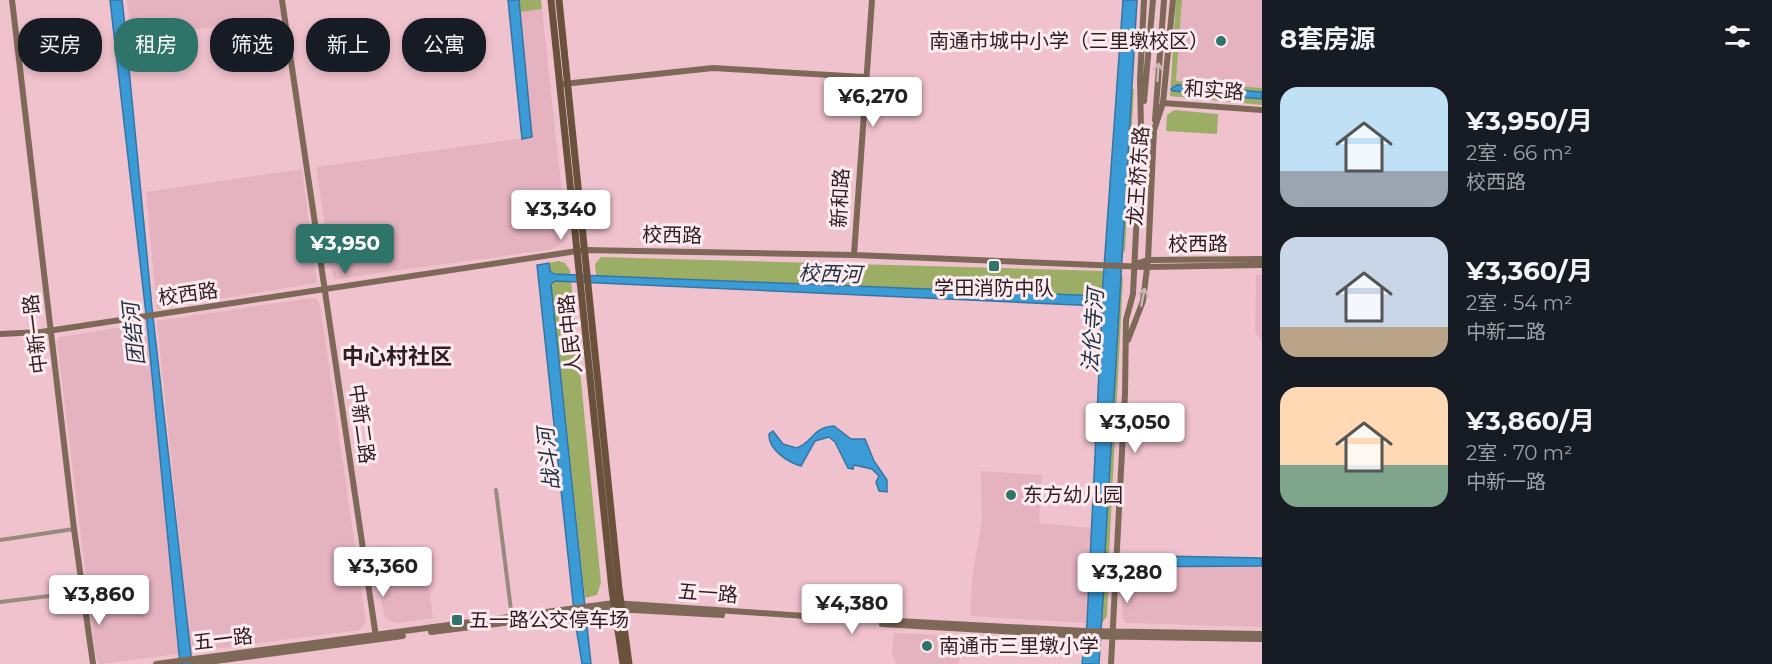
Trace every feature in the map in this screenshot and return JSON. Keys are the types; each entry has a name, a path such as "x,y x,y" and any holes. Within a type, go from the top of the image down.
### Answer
{"main road":[{"name":"人民中路","path":"551,0 564,83"},
{"name":"人民中路","path":"559,0 564,83 623,664"},
{"name":"人民中路","path":"618,606 629,664"}],"street":[{"name":"中新一路","path":"12,0 74,529 93,664"},
{"name":"中新二路","path":"282,0 376,638"},
{"name":"新和路","path":"854,255 864,77 872,0"},
{"name":"龙王桥东路","path":"1111,664 1118,568 1126,320 1133,294 1142,128 1140,80 1144,0"},
{"path":"1142,128 1153,0"},
{"path":"1154,130 1164,0"},
{"name":"龙王桥东路","path":"1126,352 1129,334 1143,301 1154,130 1163,103 1173,0"},
{"path":"564,83 713,68 864,77"},
{"name":"和实路","path":"1163,103 1262,110"},
{"name":"校西路","path":"0,334 51,330 581,250 854,255 1122,264 1262,259"},
{"name":"校西路","path":"1147,263 1262,265"},
{"path":"496,490 513,622"},
{"path":"0,540 74,529"},
{"path":"0,602 82,592"},
{"name":"五一路","path":"156,664 177,661 194,662 618,606 1102,634 1262,633"},
{"name":"五一路","path":"376,638 513,622 573,611"},
{"name":"五一路","path":"1113,634 1262,639"}],"shaded area":[{"path":"127,0 281,0 284,16 210,18 210,27 198,29 198,18 129,18"},
{"name":"南通市城中小学（三里墩校区）","path":"1182,0 1262,0 1262,88 1176,81"},
{"path":"542,9 566,231 560,245 553,249 336,279 333,277 316,167 532,137 520,12"},
{"path":"302,169 317,283 157,309 146,192"},
{"path":"1262,274 1262,341 1255,333 1256,275"},
{"path":"316,298 320,305 366,622 360,630 191,652 157,321"},
{"path":"147,323 179,654 100,664 96,658 57,341 60,337"},
{"path":"981,471 1042,475 1039,523 1092,528 1087,623 970,616 973,571 982,519"},
{"name":"五一路公交停车场","path":"373,546 424,547 433,618 397,623 390,621 384,615"},
{"path":"1124,565 1262,566 1262,627 1126,623 1122,618"},
{"name":"南通市三里墩小学","path":"894,633 961,636 959,664 897,664 892,656"}],"green space":[{"path":"519,0 541,0 542,9 520,12"},
{"path":"1176,0 1182,0 1176,81 1262,88 1262,105 1170,96"},
{"path":"1134,89 1125,251 1121,255 1130,91"},
{"path":"1174,110 1218,114 1217,134 1166,131 1167,115"},
{"path":"601,257 1105,271 1101,297 596,276 595,264"},
{"path":"558,261 565,263 570,270 601,583 597,595 585,598 549,263"},
{"path":"1120,273 1123,278 1109,555 1105,552"},
{"path":"1109,565 1107,616 1102,623 1104,567"}],"water":[{"path":"110,0 122,0 124,18 114,18 114,35"},
{"path":"508,0 519,0 532,137 522,139"},
{"path":"1123,0 1137,0 1105,552 1110,555 1262,558 1262,566 1105,567 1099,664 1082,664 1087,623 1102,309 1099,306 555,281 551,284 591,664 582,664 575,621 537,265 549,263 550,271 554,274 1102,296"},
{"path":"118,72 129,72 152,308 192,664 180,664 147,323"},
{"path":"1177,85 1262,92 1262,99 1171,89"},
{"path":"834,426 851,439 865,439 874,461 887,480 887,492 879,491 876,482 879,476 872,469 854,465 853,469 848,468 835,442 829,437 815,441 801,466 779,454 770,440 769,434 773,431 783,444 796,448 806,443 821,429"}],"place":[{"name":"南通市城中小学（三里墩校区）","path":"1221,41"},
{"name":"学田消防中队","path":"994,266"},
{"name":"东方幼儿园","path":"1011,495"},
{"name":"五一路公交停车场","path":"457,620"},
{"name":"南通市三里墩小学","path":"927,646"}],"district":[{"name":"中心村社区","path":"397,356"}],"water label":[{"name":"校西河","path":"830,274"},
{"name":"法伦寺河","path":"1093,331"},
{"name":"团结河","path":"134,334"},
{"name":"战斗河","path":"549,459"}]}
